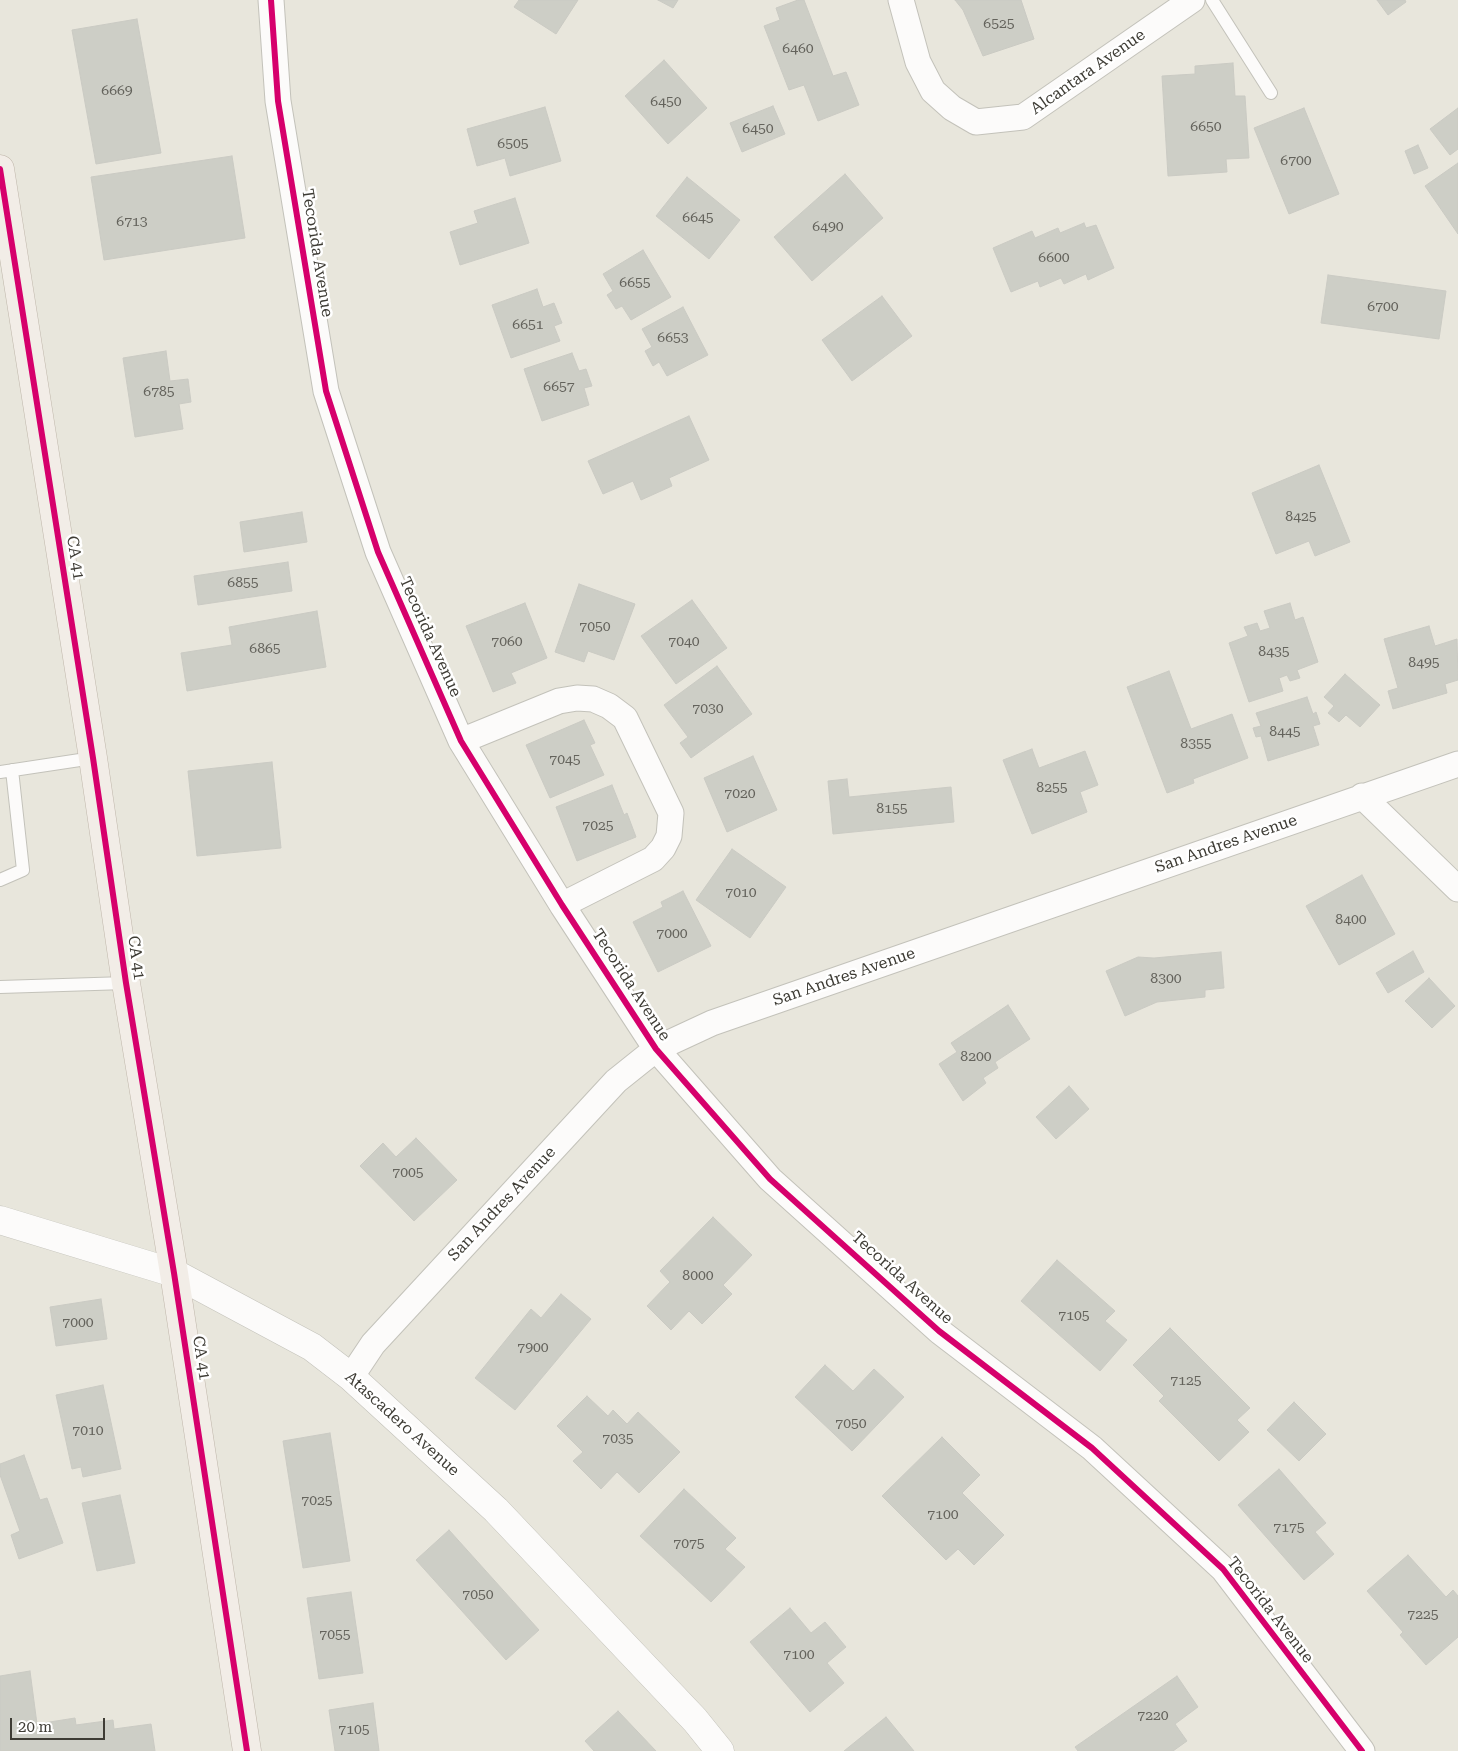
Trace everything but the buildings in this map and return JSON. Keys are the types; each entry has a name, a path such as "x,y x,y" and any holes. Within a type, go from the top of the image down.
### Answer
{"main road":[{"name":"CA 41","path":"0,169 93,758 126,983 174,1273 247,1751"},
{"name":"Atascadero Avenue","path":"0,1220 174,1273 312,1347 351,1377 496,1510 695,1720 720,1751"}],"street":[{"name":"Tecorida Avenue","path":"272,0 278,101 326,391 378,552 461,741 562,905 656,1049 770,1179 939,1331 1092,1448 1223,1569 1362,1751"},
{"name":"Alcantara Avenue","path":"901,0 918,62 933,91 952,108 976,122 1024,117 1192,0"},
{"path":"461,741 559,701 577,698 593,699 609,706 625,718 672,813 669,836 663,848 653,860 562,905"},
{"name":"San Andres Avenue","path":"351,1377 373,1344 616,1081 656,1049 712,1023 1458,764"},
{"path":"1362,796 1458,889"}],"lane":[{"path":"1212,0 1271,93"},
{"path":"0,880 23,870 6,771 93,758"},
{"path":"0,987 126,983"}],"cycle path":[{"path":"271,0 278,101 326,391 378,552 461,741 562,905 656,1049 770,1179 939,1331 1092,1448 1223,1569 1362,1751"},
{"path":"0,169 93,758 126,983 174,1273 247,1751"}]}
